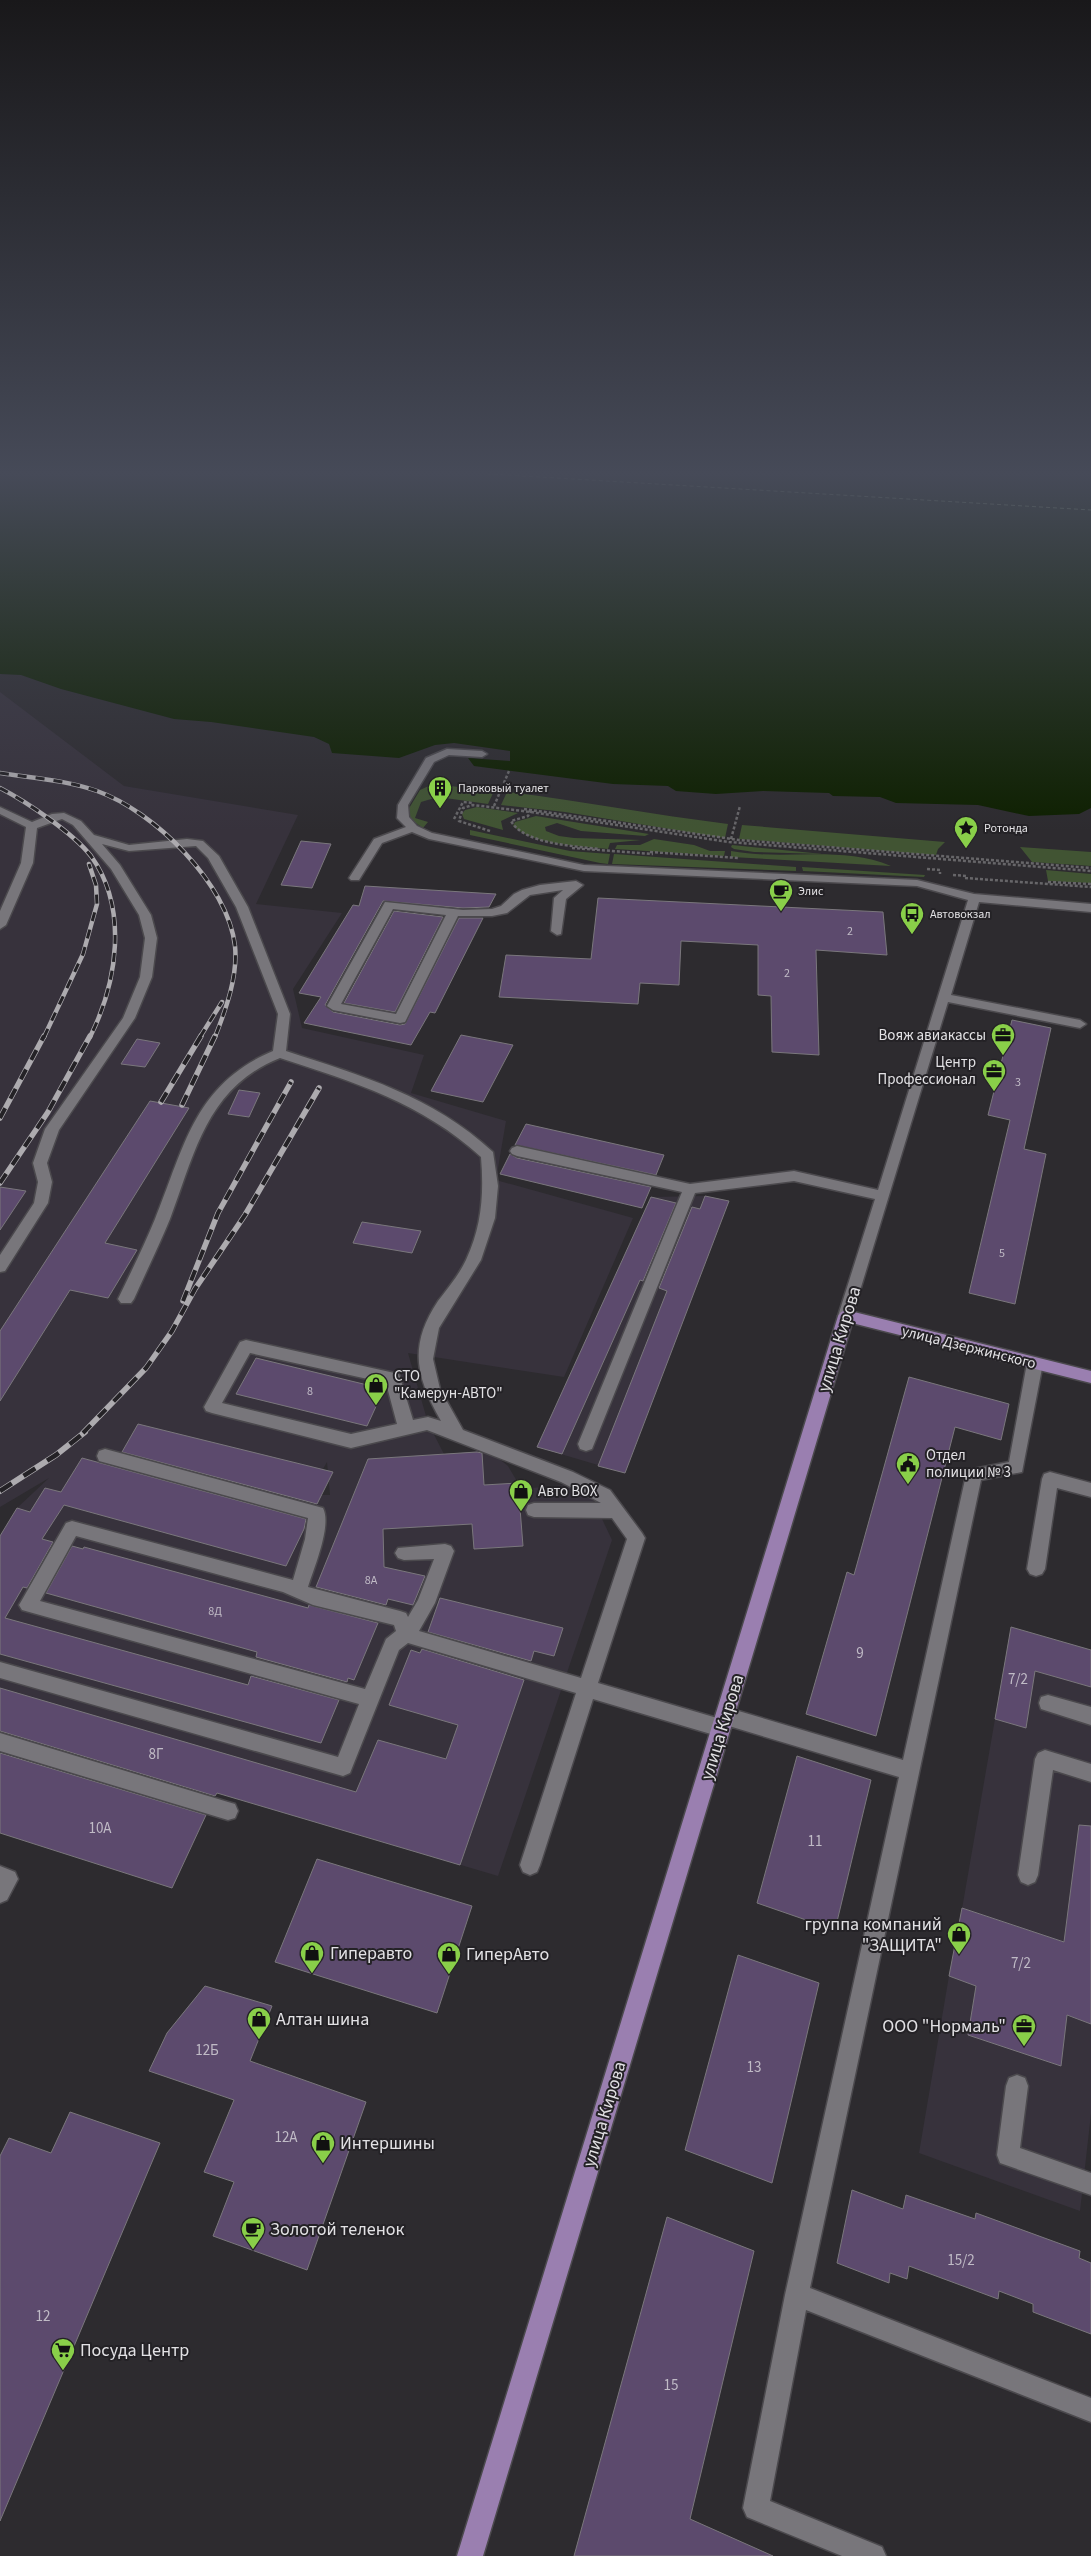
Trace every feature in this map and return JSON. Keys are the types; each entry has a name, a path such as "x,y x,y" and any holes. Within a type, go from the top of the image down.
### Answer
{"main road":[{"name":"улица Дзержинского","path":"846,1316 1091,1377"},
{"name":"улица Кирова","path":"470,2556 846,1316"}],"street":[{"path":"482,754 447,752 430,760 404,805 403,818 413,828 429,836 584,868 917,882 974,898 1091,908"},
{"path":"0,810 32,826 56,816 64,816 77,822 116,867 145,915 151,938 146,977 129,1018 52,1129 43,1149 40,1163 45,1182 41,1203 0,1267"},
{"path":"0,925 27,863 32,826"},
{"path":"355,878 378,841 413,828"},
{"path":"91,838 129,848 187,842 200,843 213,856 242,907 284,1014 279,1053"},
{"path":"557,931 560,898 576,885 584,868"},
{"path":"454,912 400,1019 332,1006 389,905 454,912 488,912 505,910 520,895 542,888 576,885"},
{"name":"улица Кирова","path":"846,1316 974,898"},
{"path":"1074,906 1091,912"},
{"path":"1074,906 1091,919"},
{"path":"943,997 1080,1024"},
{"path":"126,1299 163,1218 191,1137 210,1107 230,1083 246,1068 279,1053 378,1086 415,1103 455,1125 488,1154 491,1196 478,1252 469,1270 440,1311 430,1330 426,1346 425,1369 444,1414 457,1434"},
{"path":"517,1151 690,1189 794,1176 883,1196"},
{"path":"586,1444 690,1189"},
{"path":"407,1429 393,1378 246,1346 212,1407 351,1441 407,1429 428,1423 582,1484 604,1495 636,1538 530,1865"},
{"path":"873,2556 756,2508 797,2295 974,1474 1016,1467 1035,1363"},
{"path":"105,1456 317,1513 314,1539 298,1590"},
{"path":"1036,1569 1050,1479 1091,1490"},
{"path":"534,1510 598,1510 617,1512"},
{"path":"371,1699 28,1605 72,1528 286,1585 313,1597 400,1619 407,1635"},
{"path":"0,1670 343,1767 392,1645 407,1635 422,1613 445,1551 404,1553"},
{"path":"407,1635 588,1688 910,1771"},
{"path":"1048,1703 1091,1716"},
{"path":"0,1742 228,1811"},
{"path":"1028,1875 1045,1759 1091,1773"},
{"path":"0,1876 8,1879 0,1893"},
{"path":"1018,2086 1008,2155 1091,2184"},
{"path":"797,2295 1091,2410"}],"path":[{"path":"494,806 509,771"},
{"path":"454,819 463,802 731,839 1091,869"},
{"path":"498,834 459,821 463,809 467,805 473,805 531,811 729,842 1091,869"},
{"path":"731,839 740,806"},
{"path":"527,840 574,849 744,860 608,850 547,842 519,832 512,827 511,822 528,816 531,811"},
{"path":"941,876 932,876 931,871 919,869 940,870 940,874 1091,886"},
{"path":"951,877 1091,886"}],"shaded area":[{"path":"0,592 1091,592 1091,808 1079,814 1029,816 978,805 896,803 880,797 833,796 829,793 763,791 716,794 676,791 668,786 613,784 474,766 468,758 510,761 510,751 454,743 435,745 399,758 332,753 329,744 314,737 211,722 174,719 61,689 21,675 0,674"},
{"path":"0,692 124,786 298,815 256,904 342,913 293,989 302,1028 424,1055 411,1093 506,1121 496,1180 633,1218 564,1377 408,1353 428,1423 444,1454 481,1451 498,1458 508,1466 518,1483 519,1489 567,1485 593,1500 612,1540 498,1876 0,1728 0,1536 17,1508 49,1478 0,1507","holes":["327,1462 330,1495 311,1495"]},
{"path":"433,784 494,791 488,804 438,797 421,802 415,818 428,822 423,828 410,819 408,810 420,790"},
{"path":"507,792 728,824 725,838 565,812 501,805"},
{"path":"477,807 518,813 501,821 503,830 464,819 462,814 465,810"},
{"path":"536,816 649,834 645,836 581,831 557,823 545,827 546,831 559,836 641,840 610,843 608,849 545,841 522,832 513,826 515,822"},
{"path":"742,825 945,842 938,849 936,855 739,839"},
{"path":"470,830 570,851 610,854 608,864 470,835"},
{"path":"654,839 694,845 710,851 725,851 724,856 615,849 617,845 640,845"},
{"path":"732,845 823,854 754,852 734,849 731,847"},
{"path":"1020,847 1091,852 1091,866 1032,862"},
{"path":"731,851 771,855 852,856 891,866 731,857"},
{"path":"614,854 796,867 796,871 612,864"},
{"path":"802,867 925,875 924,877 803,871"},
{"path":"1046,870 1091,874 1091,883 1048,881"},
{"path":"705,1196 729,1201 625,1473 537,1447 651,1197"},
{"path":"1011,1627 1091,1650 1091,1951 962,1909"},
{"path":"949,1976 1091,2024 1091,2114 1080,2211 919,2153"}],"building":[{"path":"301,841 331,844 312,888 281,885"},
{"path":"365,886 496,894 489,907 463,908 383,901 325,1005 333,1012 400,1025 405,1024 459,918 483,918 435,1013 430,1012 411,1045 304,1023 321,997 299,993 353,905 359,906"},
{"path":"598,898 883,912 887,955 816,950 819,1055 772,1052 771,996 758,995 758,945 681,941 679,985 640,983 638,1004 499,997 506,955 591,959"},
{"path":"394,911 443,917 395,1012 344,1003"},
{"path":"1012,1020 1051,1028 1024,1149 1046,1154 1015,1304 969,1293 1010,1120 988,1115"},
{"path":"461,1035 513,1045 483,1102 431,1091"},
{"path":"137,1039 160,1043 145,1067 121,1064"},
{"path":"239,1090 260,1093 249,1117 228,1114"},
{"path":"150,1101 189,1108 105,1243 137,1250 108,1298 70,1290 0,1401 0,1331"},
{"path":"526,1124 664,1155 656,1175 515,1145"},
{"path":"510,1154 517,1158 651,1187 642,1208 500,1174"},
{"path":"0,1187 26,1191 0,1230"},
{"path":"705,1196 729,1201 625,1473 598,1466 667,1291 659,1288 692,1207 700,1209"},
{"path":"651,1197 676,1203 643,1281 640,1280 562,1454 537,1447"},
{"path":"362,1222 421,1231 412,1253 353,1243"},
{"path":"256,1358 384,1389 367,1426 236,1394"},
{"path":"909,1377 1009,1404 1001,1440 955,1427 876,1736 806,1714 847,1572 854,1575"},
{"path":"138,1424 333,1472 317,1504 122,1452"},
{"path":"482,1453 484,1485 518,1483 523,1546 474,1549 472,1524 383,1529 384,1567 425,1576 413,1605 388,1599 386,1605 316,1587 368,1459"},
{"path":"82,1458 306,1519 304,1529 286,1566 64,1505 42,1539 53,1542 27,1588 23,1587 5,1618 248,1685 251,1676 339,1700 321,1743 0,1654 0,1536 17,1508 30,1512 45,1488 61,1492"},
{"path":"72,1546 83,1549 84,1547 308,1608 309,1605 378,1623 354,1680 348,1678 347,1682 256,1657 257,1652 46,1593"},
{"path":"440,1598 563,1628 554,1656 534,1651 531,1661 428,1632"},
{"path":"1011,1627 1091,1650 1091,1687 1035,1671 1026,1728 995,1719"},
{"path":"422,1649 524,1680 460,1865 217,1793 215,1796 0,1731 0,1688 356,1792 378,1740 446,1759 458,1725 389,1705 411,1650 420,1653"},
{"path":"0,1753 206,1815 172,1888 0,1833"},
{"path":"797,1756 871,1780 835,1930 757,1903"},
{"path":"1079,1825 1091,1826 1091,2024 1067,2015 1061,2066 968,2035 976,1986 949,1976 962,1908 1064,1942"},
{"path":"317,1859 472,1906 437,2013 275,1962"},
{"path":"738,1955 819,1983 772,2183 685,2150"},
{"path":"205,1986 272,2006 250,2061 366,2102 307,2270 213,2236 234,2182 204,2172 234,2100 149,2071 167,2033"},
{"path":"70,2112 160,2143 0,2521 0,2156 9,2138 51,2153"},
{"path":"852,2190 903,2209 906,2195 975,2219 976,2213 1080,2251 1079,2258 1091,2263 1091,2334 1033,2312 1033,2304 999,2291 998,2299 909,2266 907,2279 890,2273 889,2283 837,2263"},
{"path":"667,2217 754,2251 690,2519 773,2556 574,2556"}],"railway":[{"path":"0,773 73,784 97,791 119,801 142,815 164,832 203,875 218,898 229,922 235,946 233,981 215,1037"},
{"path":"0,788 36,810 83,847 91,856 103,877 111,899 115,922 112,970 107,993 90,1037"},
{"path":"44,1037 83,954 97,904 96,885 89,864"},
{"path":"200,1037 222,1002"},
{"path":"0,1118 44,1036"},
{"path":"0,1183 48,1112 90,1036"},
{"path":"161,1102 201,1036"},
{"path":"182,1105 215,1036"},
{"path":"183,1301 218,1213 291,1082"},
{"path":"83,1433 146,1368 172,1331 195,1289 245,1215 319,1088"},
{"path":"0,1491 56,1455 85,1432"}],"place":[{"name":"Парковый туалет","path":"440,809"},
{"name":"Ротонда","path":"966,849"},
{"name":"Элис","path":"781,912"},
{"name":"Автовокзал","path":"912,935"},
{"name":"Вояж авиакассы","path":"1003,1056"},
{"name":"Центр Профессионал","path":"994,1092"},
{"name":"СТО \"Камерун-АВТО\"","path":"376,1406"},
{"name":"Отдел полиции № 3","path":"908,1485"},
{"name":"Авто BOX","path":"521,1512"},
{"name":"группа компаний \"ЗАЩИТА\"","path":"959,1955"},
{"name":"Гиперавто","path":"312,1974"},
{"name":"ГиперАвто","path":"449,1975"},
{"name":"Алтан шина","path":"259,2040"},
{"name":"ООО \"Нормаль\"","path":"1024,2047"},
{"name":"Интершины","path":"323,2164"},
{"name":"Золотой теленок","path":"253,2250"},
{"name":"Посуда Центр","path":"63,2371"}]}
